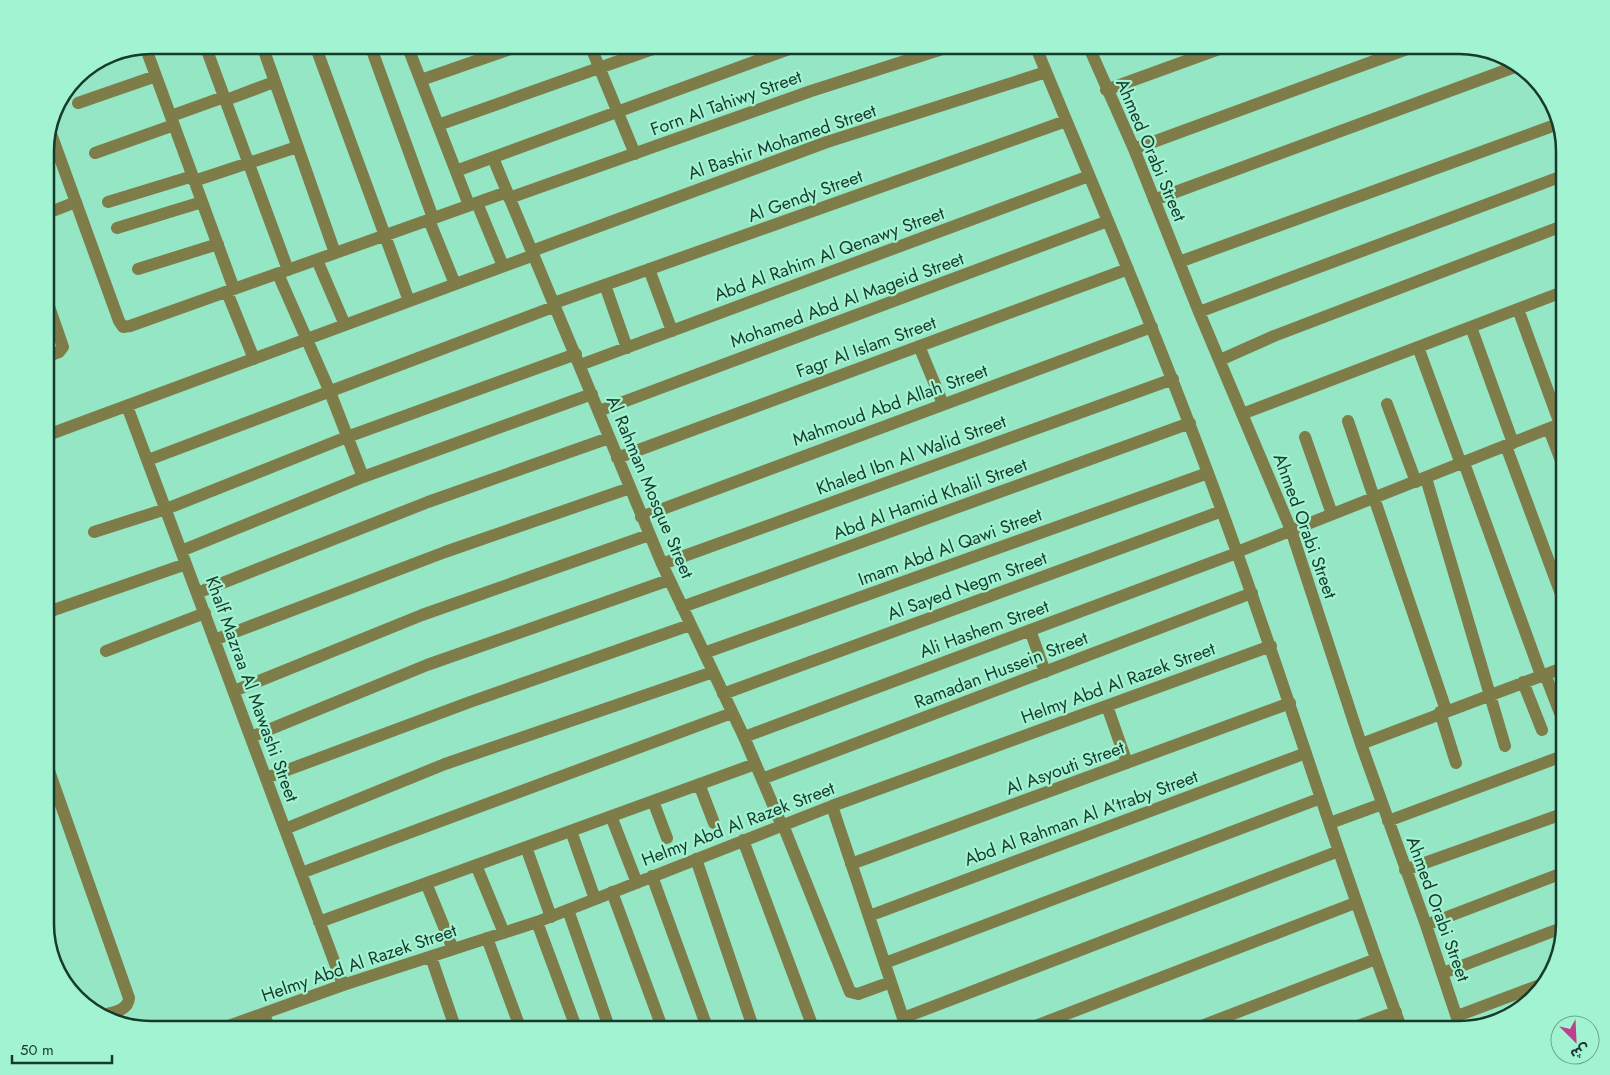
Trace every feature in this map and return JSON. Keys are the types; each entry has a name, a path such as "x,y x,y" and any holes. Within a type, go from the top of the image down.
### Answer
{"street":[{"path":"148,54 218,244 254,359"},
{"path":"208,54 249,163 283,272 307,340 330,392 363,477"},
{"path":"265,54 335,253"},
{"path":"318,54 409,301"},
{"path":"373,54 455,284"},
{"path":"410,54 456,171 503,266"},
{"path":"420,80 496,54"},
{"path":"594,54 635,154"},
{"path":"438,125 639,54"},
{"path":"456,171 775,54"},
{"name":"Forn Al Tahiwy Street","path":"76,202 119,322 124,326 130,326 473,204 508,195 635,154 811,91 927,54"},
{"path":"1039,54 1152,326 1190,423 1271,646 1355,903 1399,1021"},
{"name":"Ahmed Orabi Street","path":"1092,54 1134,150 1199,312 1291,530 1361,744 1458,1021"},
{"path":"1106,90 1205,54"},
{"path":"1134,150 1394,54"},
{"path":"1154,200 1510,69"},
{"name":"Al Bashir Mohamed Street","path":"54,433 307,340 827,142 1046,72"},
{"path":"78,103 156,76"},
{"path":"95,153 225,98 274,82"},
{"name":"Al Gendy Street","path":"148,460 330,392 605,285 1066,121"},
{"path":"1179,262 1553,126"},
{"path":"54,142 76,202 54,211"},
{"path":"108,202 249,163 298,147"},
{"name":"Al Rahman Mosque Street","path":"493,158 578,360 641,517 744,738 782,825 850,992 858,994 891,982"},
{"name":"Abd Al Rahim Al Qenawy Street","path":"94,532 166,509 347,437 578,360 627,348 1089,176"},
{"path":"1199,312 1556,178"},
{"path":"117,228 202,202"},
{"name":"Mohamed Abd Al Mageid Street","path":"599,411 1108,221"},
{"path":"1220,360 1274,336 1556,228"},
{"path":"138,269 218,244"},
{"path":"317,260 344,325"},
{"path":"650,269 672,331"},
{"name":"Fagr Al Islam Street","path":"617,458 1128,269"},
{"path":"605,285 627,348"},
{"path":"1242,414 1556,294"},
{"path":"1518,309 1556,419"},
{"path":"54,319 63,347 59,352 54,354"},
{"name":"Mahmoud Abd Allah Street","path":"641,517 1152,326"},
{"path":"1471,327 1556,579"},
{"path":"919,346 943,404"},
{"path":"1418,347 1556,705"},
{"name":"Khaled Ibn Al Walid Street","path":"662,564 1173,378"},
{"path":"181,551 363,477 592,394"},
{"path":"1387,404 1421,480 1506,746"},
{"name":"Khalf Mazraa Al Mawashi Street","path":"127,406 343,985"},
{"path":"1348,421 1375,498 1443,711 1456,763"},
{"name":"Abd Al Hamid Khalil Street","path":"682,607 1190,423"},
{"name":"Ali Hashem Street","path":"744,738 1237,552 1556,426"},
{"path":"1305,437 1332,514"},
{"path":"197,593 428,502 610,438"},
{"name":"Imam Abd Al Qawi Street","path":"704,653 1208,473"},
{"path":"214,640 445,552 630,488"},
{"name":"Al Sayed Negm Street","path":"723,694 1222,511"},
{"path":"234,691 422,615 649,535"},
{"path":"54,610 186,564"},
{"path":"251,737 426,665 669,580"},
{"name":"Ramadan Hussein Street","path":"762,779 1252,593"},
{"path":"106,651 205,613"},
{"path":"266,778 461,706 690,625"},
{"path":"1030,630 1045,672"},
{"name":"Helmy Abd Al Razek Street","path":"243,1021 343,985 551,917 832,806 1271,646"},
{"path":"1361,744 1443,711 1556,670"},
{"path":"285,829 445,764 713,672"},
{"path":"1523,682 1542,730"},
{"name":"Al Asyouti Street","path":"852,864 1290,703"},
{"path":"1107,706 1127,763"},
{"path":"301,873 732,713"},
{"name":"Abd Al Rahman Al A'traby Street","path":"869,916 1306,753"},
{"path":"1388,821 1556,758"},
{"path":"320,922 755,764"},
{"path":"699,784 714,823"},
{"path":"54,785 129,998 128,1004 123,1009 111,1013"},
{"path":"885,963 1321,798"},
{"path":"653,801 668,838"},
{"path":"1330,823 1382,804"},
{"path":"832,806 904,1021"},
{"path":"610,816 637,883"},
{"path":"1405,870 1556,816"},
{"path":"571,831 595,899"},
{"path":"743,840 811,1021"},
{"path":"526,847 551,917"},
{"path":"913,1021 1339,851"},
{"path":"696,859 751,1021"},
{"path":"476,865 504,933"},
{"path":"1426,925 1556,875"},
{"path":"652,876 705,1021"},
{"path":"426,883 453,949"},
{"path":"612,892 660,1021"},
{"path":"1048,1021 1355,903"},
{"path":"568,910 607,1021"},
{"path":"537,922 574,1021"},
{"path":"1443,973 1556,929"},
{"path":"487,938 518,1021"},
{"path":"431,957 453,1021"},
{"path":"1215,1021 1376,960"},
{"path":"1457,1016 1532,988"},
{"path":"1372,1021 1396,1012"},
{"path":"264,1014 267,1021"}]}
